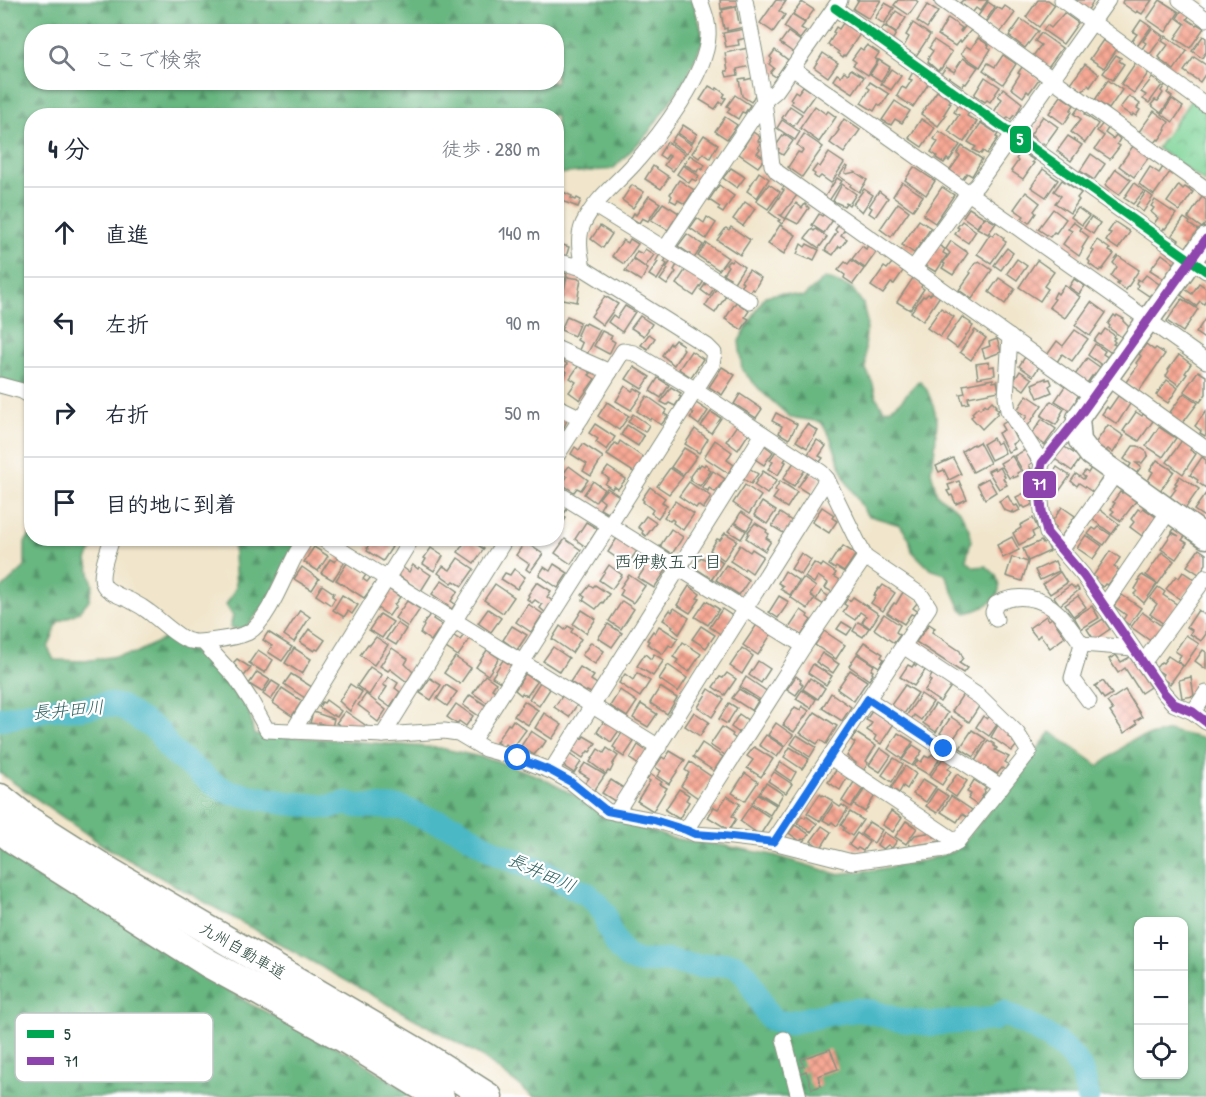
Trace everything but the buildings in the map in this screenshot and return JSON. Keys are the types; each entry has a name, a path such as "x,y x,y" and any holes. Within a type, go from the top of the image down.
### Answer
{"highway":[{"name":"九州自動車道","path":"0,798 15,830 208,963 344,1038 440,1097"},
{"name":"九州自動車道","path":"15,830 103,868 424,1056 488,1097"}],"street":[{"path":"583,268 579,244 583,225 602,196 655,139 699,72 706,53 708,35 707,20 700,0"},
{"path":"758,0 746,7 764,100 772,165 777,172 1094,397"},
{"path":"942,0 1206,189"},
{"path":"1062,0 1206,105"},
{"path":"914,269 968,193 977,185 1108,0"},
{"path":"1180,0 1205,15"},
{"path":"665,249 764,100 776,90 838,4 1013,135 1198,266"},
{"path":"792,68 1206,361"},
{"path":"595,206 750,301"},
{"path":"1206,239 1198,266 1149,320 1094,397 1042,463 1039,480 1047,533 1083,575 1164,693 1174,704 1193,712 1206,722"},
{"path":"472,741 712,364 714,353 707,346 583,268 564,263"},
{"path":"1010,337 1006,397 1008,410 1042,463"},
{"path":"564,445 623,351 634,353 696,390 821,472 827,479 865,557 921,595 929,607 774,842"},
{"path":"564,352 610,372"},
{"path":"1107,378 1206,449"},
{"path":"0,385 24,392"},
{"path":"564,410 581,418"},
{"path":"1078,418 1080,441 1090,454 1206,537"},
{"path":"551,771 763,434"},
{"path":"1062,549 1116,473"},
{"path":"616,813 827,479"},
{"path":"564,497 804,646"},
{"path":"1104,606 1169,511"},
{"path":"110,546 103,570 104,586 109,591 148,611 189,641 203,642 249,633 269,608 301,546"},
{"path":"334,546 658,747"},
{"path":"293,731 407,546"},
{"path":"383,735 501,546"},
{"path":"686,830 804,646 865,557"},
{"path":"1143,663 1206,577"},
{"path":"996,619 993,612 996,604 1006,598 1025,597 1040,600 1057,612 1082,644 1133,648"},
{"path":"203,642 236,678 267,730 383,735 444,731 458,733 485,749 518,758 551,771 571,782 607,811 654,820 695,834 774,842 852,862 945,849 957,842 1029,752 1017,733 980,697 903,646"},
{"path":"1082,644 1072,678 1089,701"},
{"path":"1193,712 1206,693"},
{"path":"868,699 1001,787"},
{"path":"830,757 957,842"},
{"path":"784,1040 799,1097"}],"green space":[{"path":"0,0 693,0 704,39 687,77 648,133 613,169 564,173 564,108 24,108 24,390 19,387 0,393"},
{"path":"1191,100 1206,111 1206,183 1157,148"},
{"path":"825,278 852,288 863,304 867,322 866,369 876,397 884,410 895,406 919,381 926,388 937,420 931,471 937,495 960,511 969,529 971,541 966,560 974,567 986,566 996,575 998,582 997,595 980,608 966,613 961,609 945,574 930,569 912,551 909,538 900,525 867,515 845,479 830,436 821,422 790,417 742,370 739,341 765,296 781,293 803,297"},
{"path":"25,546 94,546 87,560 93,585 89,600 79,612 58,622 48,648 54,660 85,661 136,653 171,635 187,648 205,654 247,701 254,735 440,748 494,760 538,776 625,822 670,838 773,855 837,874 875,870 927,860 955,851 1051,732 1099,766 1132,740 1170,731 1206,739 1206,1097 534,1097 478,1054 104,846 0,773 0,590 25,567"},
{"path":"233,546 296,546 267,603 244,629 230,628 233,616 226,605 236,587"},
{"path":"0,842 250,1004 352,1055 415,1097 0,1097"}],"waterway":[{"name":"長井田川","path":"0,719 48,709 83,708 106,704 121,707 159,732 177,756 214,784 229,792 287,803 328,807 347,803 357,806 402,808 457,828 496,853 548,874 587,894 604,913 613,937 627,957 640,962 668,961 699,966 735,965 746,974 767,1014 778,1022 787,1023 857,1010 930,1024 995,1019 1003,1013 1046,1036 1067,1051 1081,1070 1088,1097"}],"transit line":[{"name":"5","path":"835,8 1206,271"},
{"name":"71","path":"1206,239 1078,418 1042,463 1039,480 1047,533 1083,575 1164,693 1174,704 1193,712 1206,722"}],"district":[{"name":"西伊敷五丁目","path":"668,562"}],"route":[{"path":"518,758 571,782 607,811 654,820 695,834 774,842 868,699 944,749"}]}
